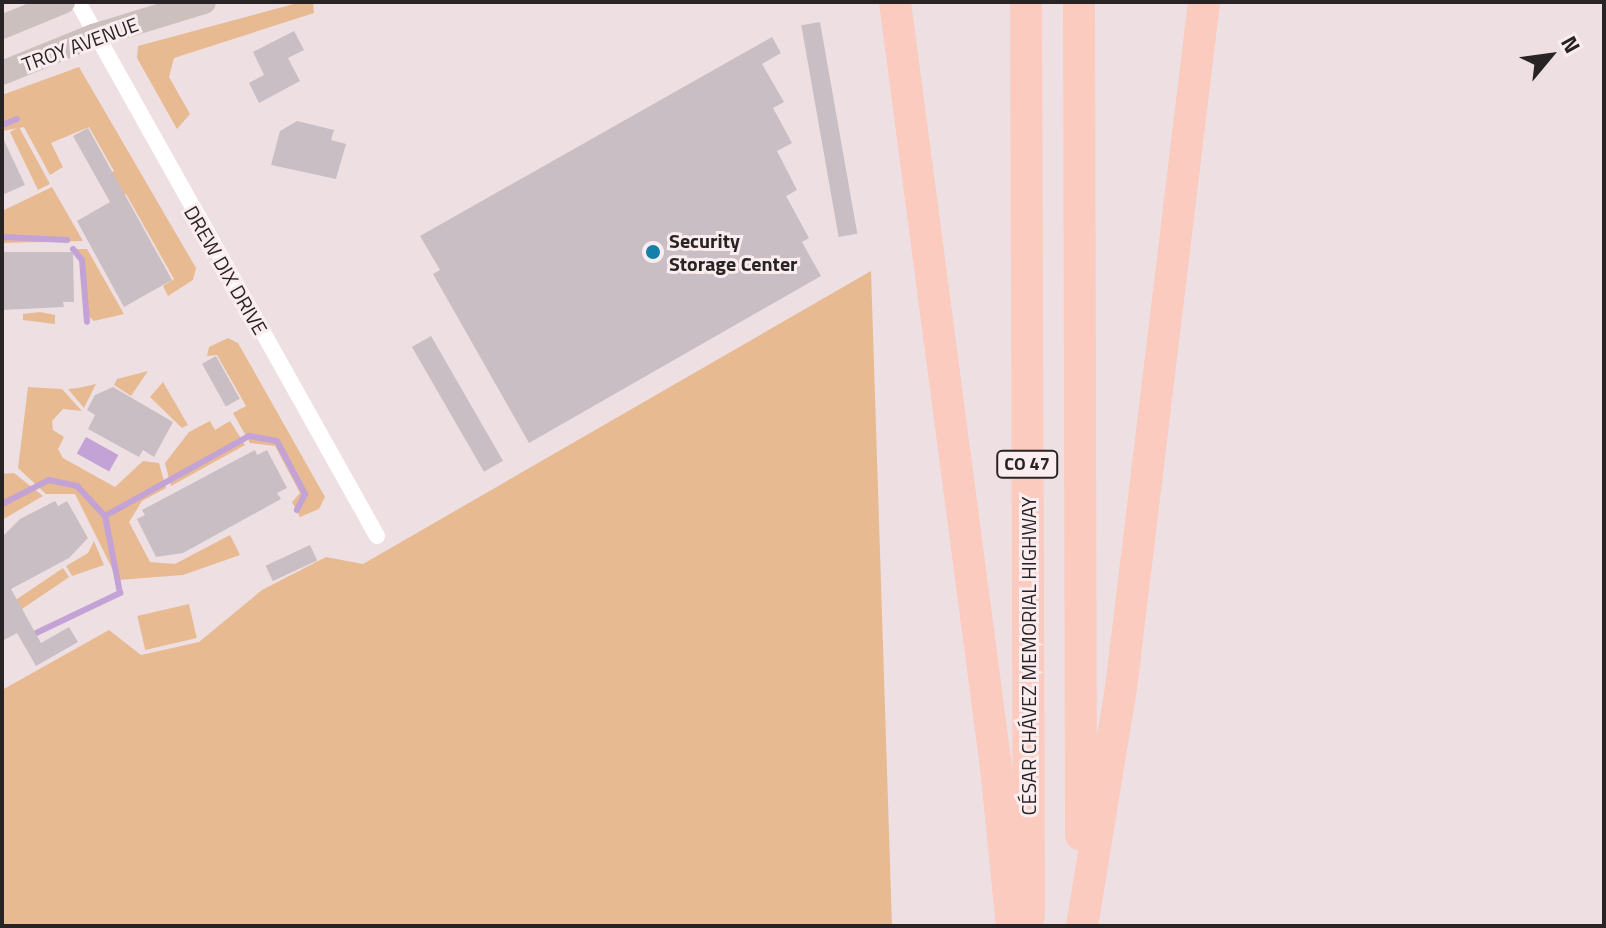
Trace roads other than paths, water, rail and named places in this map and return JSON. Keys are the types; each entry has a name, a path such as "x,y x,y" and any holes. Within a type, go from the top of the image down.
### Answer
{"highway":[{"path":"895,2 996,767 1012,926"},
{"name":"CÉSAR CHÁVEZ MEMORIAL HIGHWAY","path":"1026,2 1029,926"},
{"name":"CO 47","path":"1079,2 1082,926"},
{"path":"1082,926 1121,688 1204,2"}],"main road":[{"path":"2,27 63,2"},
{"name":"TROY AVENUE","path":"2,73 93,36 204,2"}],"street":[{"name":"DREW DIX DRIVE","path":"78,2 93,36 377,536"}],"waterway":[{"path":"2,125 17,119"},
{"path":"2,237 67,240"},
{"path":"73,249 82,260 87,322"},
{"path":"32,635 120,593 105,516 249,436 277,441 305,494 297,510"},
{"path":"2,504 49,480 77,486 105,516"}],"place":[{"name":"Security Storage Center","path":"653,252"}]}
